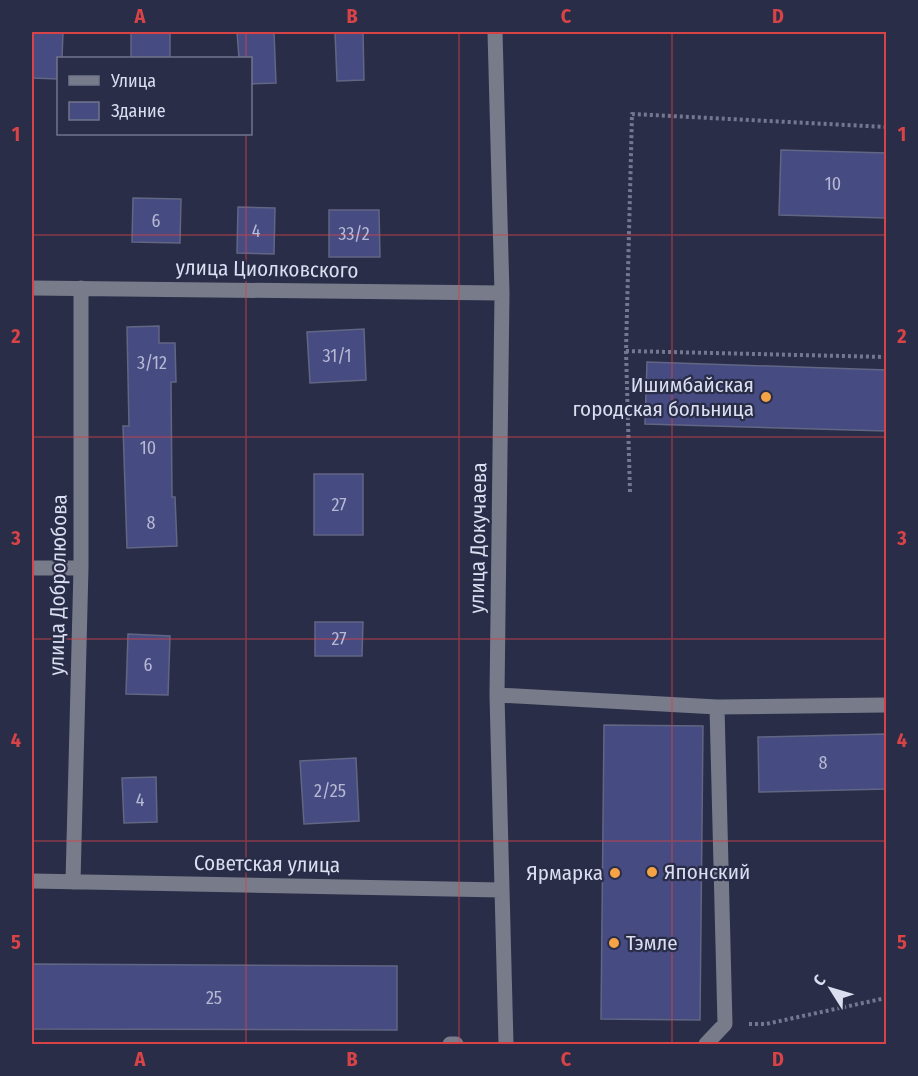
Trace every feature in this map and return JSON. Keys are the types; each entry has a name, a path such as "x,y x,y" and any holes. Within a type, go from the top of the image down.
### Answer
{"street":[{"name":"улица Докучаева","path":"495,32 502,293 497,695 506,1044"},
{"name":"улица Циолковского","path":"32,288 502,293"},
{"name":"улица Добролюбова","path":"73,882 81,568 81,288"},
{"path":"32,567 81,568"},
{"path":"497,695 717,706 886,705"},
{"path":"706,1044 725,1024 717,706"},
{"name":"Советская улица","path":"32,881 501,890"},
{"path":"450,1044 456,1044"}],"path":[{"path":"630,492 626,351 632,114 886,127"},
{"path":"626,351 886,357"},
{"path":"725,1024 766,1024 886,998"}],"building":[{"path":"32,32 63,32 62,57 57,57 57,79 32,78"},
{"path":"131,32 170,32 170,57 131,57"},
{"path":"237,32 274,32 276,83 252,84 252,57 239,57"},
{"path":"335,32 363,32 364,80 337,81"},
{"path":"781,150 886,153 886,218 779,215"},
{"path":"133,198 181,199 180,243 132,242"},
{"path":"238,207 275,208 274,254 237,253"},
{"path":"329,210 379,210 380,257 329,257"},
{"path":"159,326 159,343 175,343 176,382 171,382 172,497 175,497 177,546 127,548 123,426 129,426 127,327"},
{"path":"364,329 366,380 310,383 307,332"},
{"name":"Ишимбайская городская больница","path":"647,362 886,370 886,431 645,424"},
{"path":"314,474 363,474 363,535 314,535"},
{"path":"315,622 363,622 362,656 315,656"},
{"path":"128,634 170,636 168,695 126,694"},
{"name":"Японский","path":"604,725 703,726 700,1020 601,1019"},
{"path":"886,734 886,789 759,792 758,737"},
{"path":"356,758 359,821 304,824 300,761"},
{"path":"156,777 157,822 124,823 122,778"},
{"path":"32,964 397,966 397,1030 32,1029"}],"place":[{"name":"Ишимбайская городская больница","path":"766,397"},
{"name":"Японский","path":"652,872"},
{"name":"Ярмарка","path":"615,873"},
{"name":"Тэмле","path":"614,943"}]}
